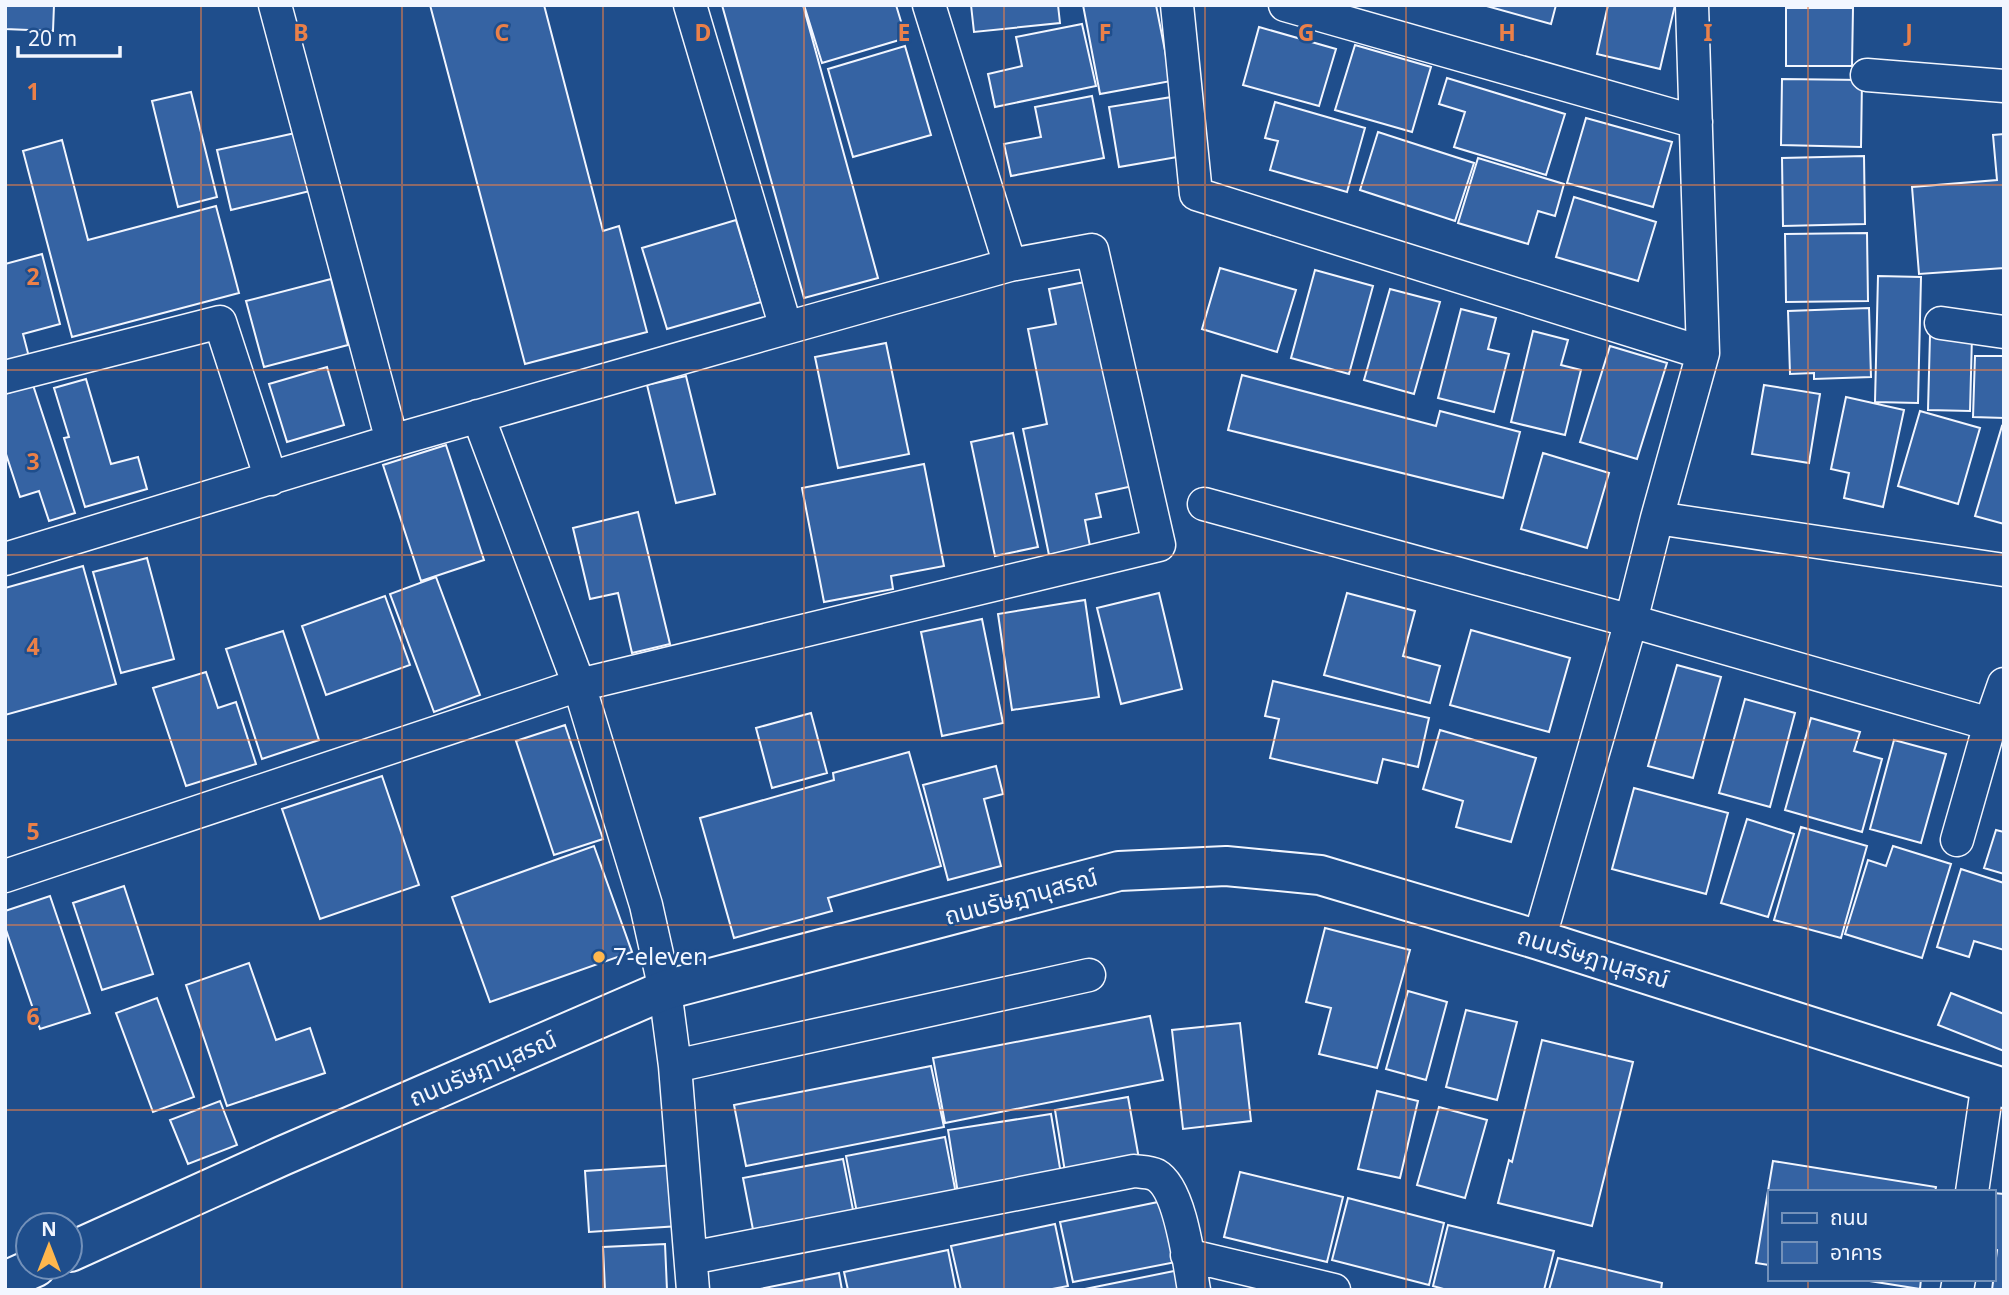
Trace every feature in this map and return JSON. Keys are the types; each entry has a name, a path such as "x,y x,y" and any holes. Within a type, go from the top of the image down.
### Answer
{"street":[{"path":"275,5 392,441"},
{"path":"690,5 786,328"},
{"path":"929,5 1010,265"},
{"path":"1177,5 1196,194 1703,353"},
{"path":"1285,5 1696,122"},
{"path":"1539,940 1631,621 1703,353 1692,5"},
{"path":"1867,75 2004,86"},
{"path":"5,559 392,441 786,328 1010,265 1092,250 1159,545 579,685 5,876"},
{"path":"5,377 220,321 271,479"},
{"path":"1941,323 2004,332"},
{"path":"478,416 579,685 646,905 665,990 675,1066 693,1290"},
{"path":"1204,504 1631,621 1990,724"},
{"path":"1657,518 2004,570"},
{"path":"1957,839 2004,684"},
{"name":"ถนนรัษฎานุสรณ์","path":"84,1246 282,1156 665,990 1119,871 1226,866 1320,875 1539,940 1996,1085"},
{"path":"675,1066 1089,975"},
{"path":"1972,1190 1996,1085"},
{"path":"691,1258 1134,1171 1155,1175 1166,1184 1174,1198 1194,1290"},
{"path":"1188,1255 1334,1290"}],"building":[{"path":"5,5 54,5 53,31 5,29"},
{"path":"430,5 544,5 603,231 619,226 647,332 525,364"},
{"path":"722,5 803,5 878,278 804,298"},
{"path":"804,5 896,5 906,38 822,63"},
{"path":"971,5 1058,5 1060,23 974,32"},
{"path":"1083,5 1156,5 1171,81 1100,94"},
{"path":"1483,5 1556,5 1551,24"},
{"path":"1608,5 1675,5 1660,69 1597,54"},
{"path":"1786,8 1853,8 1852,66 1786,66"},
{"path":"1082,24 1096,86 995,107 988,74 1022,66 1016,37"},
{"path":"1259,27 1336,49 1319,106 1243,85"},
{"path":"1355,45 1431,67 1412,132 1335,110"},
{"path":"905,46 931,135 853,157 828,69"},
{"path":"1447,78 1565,114 1546,175 1454,147 1465,112 1439,104"},
{"path":"1782,79 1862,80 1861,147 1781,145"},
{"path":"191,92 217,197 178,207 152,101"},
{"path":"1092,96 1104,158 1011,176 1004,144 1041,137 1035,107"},
{"path":"1178,96 1189,155 1119,167 1109,107"},
{"path":"1275,102 1365,128 1347,192 1270,170 1278,141 1265,138"},
{"path":"1586,118 1672,142 1653,207 1567,183"},
{"path":"300,132 314,190 231,210 217,150"},
{"path":"1378,132 1474,163 1455,221 1360,190"},
{"path":"2004,134 2004,268 1919,274 1912,187 1997,180 1993,135"},
{"path":"62,140 88,240 216,206 239,293 72,337 23,151"},
{"path":"1864,156 1865,224 1783,226 1782,158"},
{"path":"1478,158 1564,184 1555,216 1538,211 1528,244 1458,223"},
{"path":"1574,197 1656,222 1638,281 1556,257"},
{"path":"736,220 761,302 667,329 642,248"},
{"path":"1867,233 1868,301 1786,302 1785,234"},
{"path":"42,254 60,324 23,334 29,357 5,363 5,264"},
{"path":"1220,268 1296,290 1277,352 1202,329"},
{"path":"1315,270 1373,286 1349,374 1291,358"},
{"path":"1878,276 1921,277 1918,403 1875,402"},
{"path":"331,279 348,345 264,367 246,301"},
{"path":"1090,281 1133,486 1096,494 1101,517 1085,520 1090,546 1049,555 1023,429 1047,424 1028,329 1056,324 1049,289"},
{"path":"1390,289 1440,302 1414,394 1364,380"},
{"path":"1869,308 1871,377 1814,379 1814,373 1790,374 1788,311"},
{"path":"1461,309 1496,318 1488,349 1509,354 1494,412 1438,398"},
{"path":"1533,331 1568,340 1561,365 1581,370 1565,435 1511,422"},
{"path":"1930,335 1972,336 1970,411 1928,410"},
{"path":"886,343 909,454 838,468 815,357"},
{"path":"1610,346 1667,363 1637,459 1580,442"},
{"path":"1975,356 2004,356 2004,418 1973,417"},
{"path":"327,367 344,425 287,442 269,384"},
{"path":"1242,375 1436,426 1440,411 1520,432 1503,498 1228,430"},
{"path":"686,376 715,494 676,503 647,385"},
{"path":"86,379 111,464 138,457 147,489 85,507 64,438 69,437 54,388"},
{"path":"33,385 75,513 49,521 39,491 20,497 5,451 5,394"},
{"path":"1764,385 1820,394 1809,463 1752,454"},
{"path":"1846,397 1904,410 1883,507 1844,498 1849,473 1831,469"},
{"path":"1920,411 1980,428 1958,504 1898,486"},
{"path":"2002,426 2004,427 2004,524 1975,516"},
{"path":"1013,433 1038,547 995,556 971,442"},
{"path":"446,445 484,560 421,581 383,465"},
{"path":"1543,453 1609,473 1587,548 1521,529"},
{"path":"924,464 944,566 891,576 893,589 824,602 802,488"},
{"path":"638,512 670,644 632,653 618,593 590,599 573,528"},
{"path":"147,558 174,659 121,673 93,572"},
{"path":"83,566 116,684 5,715 5,588"},
{"path":"436,577 480,695 434,712 390,594"},
{"path":"1159,593 1182,689 1121,704 1097,608"},
{"path":"1347,593 1415,611 1403,656 1440,666 1430,703 1324,675"},
{"path":"385,596 410,665 326,695 302,626"},
{"path":"1085,600 1099,697 1012,710 998,614"},
{"path":"982,619 1003,723 942,736 921,632"},
{"path":"1471,630 1570,658 1549,732 1450,705"},
{"path":"283,631 319,740 262,759 226,649"},
{"path":"1677,665 1721,677 1693,778 1648,766"},
{"path":"206,672 218,708 236,702 256,764 186,786 153,688"},
{"path":"1273,681 1429,718 1418,767 1383,759 1377,783 1270,758 1279,719 1265,716"},
{"path":"1745,699 1795,713 1770,807 1719,793"},
{"path":"811,713 827,773 772,788 756,728"},
{"path":"1811,718 1860,732 1854,751 1882,759 1862,832 1785,810"},
{"path":"565,725 603,839 554,855 516,741"},
{"path":"1440,730 1536,758 1511,842 1456,827 1463,801 1423,789"},
{"path":"1894,740 1946,754 1921,843 1870,829"},
{"path":"909,752 941,866 828,898 832,911 734,938 700,818 834,780 833,773"},
{"path":"996,766 1003,794 984,799 1001,866 948,880 923,785"},
{"path":"382,776 419,885 320,919 282,809"},
{"path":"1634,788 1728,813 1706,894 1612,869"},
{"path":"1747,819 1794,834 1768,917 1721,903"},
{"path":"1801,827 1867,846 1841,938 1774,920"},
{"path":"1996,830 2004,832 2004,874 1984,868"},
{"path":"594,846 632,952 490,1002 452,897"},
{"path":"1893,846 1951,864 1922,958 1845,934 1868,860 1886,866"},
{"path":"1961,869 2004,883 2004,950 1974,941 1969,957 1937,947"},
{"path":"124,886 153,974 102,990 73,903"},
{"path":"50,896 90,1013 40,1029 5,927 5,911"},
{"path":"1325,928 1410,950 1377,1068 1319,1054 1331,1008 1306,1002"},
{"path":"249,963 276,1040 310,1028 325,1073 227,1106 186,985"},
{"path":"1408,991 1447,1002 1426,1080 1386,1069"},
{"path":"1951,993 2004,1014 2004,1051 1938,1025"},
{"path":"157,998 194,1097 153,1112 116,1013"},
{"path":"1466,1010 1517,1022 1497,1100 1446,1087"},
{"path":"1150,1016 1163,1080 945,1123 933,1058"},
{"path":"1240,1023 1251,1121 1183,1129 1172,1030"},
{"path":"1542,1040 1633,1062 1592,1226 1498,1203 1509,1160 1512,1162"},
{"path":"931,1066 944,1127 746,1166 734,1105"},
{"path":"1377,1091 1418,1101 1400,1178 1358,1169"},
{"path":"1128,1097 1139,1159 1065,1172 1055,1110"},
{"path":"220,1101 237,1145 188,1164 170,1120"},
{"path":"1439,1107 1487,1120 1465,1198 1417,1185"},
{"path":"1051,1114 1062,1180 959,1200 948,1130"},
{"path":"945,1137 957,1199 858,1218 846,1156"},
{"path":"843,1159 855,1220 755,1240 743,1178"},
{"path":"1773,1161 1936,1187 1935,1190 1768,1190"},
{"path":"676,1165 679,1226 589,1232 585,1171"},
{"path":"1240,1172 1343,1197 1327,1262 1224,1237"},
{"path":"1768,1191 1768,1265 1756,1263"},
{"path":"1995,1193 2004,1194 2004,1290 1992,1290 1997,1250"},
{"path":"1348,1198 1444,1223 1429,1285 1332,1260"},
{"path":"1163,1201 1176,1262 1073,1282 1060,1222"},
{"path":"1055,1224 1068,1286 1047,1290 961,1290 951,1246"},
{"path":"1448,1225 1554,1251 1544,1290 1447,1290 1433,1286"},
{"path":"665,1244 667,1290 605,1290 603,1247"},
{"path":"948,1250 956,1290 848,1290 844,1272"},
{"path":"1558,1258 1662,1283 1661,1290 1549,1290"},
{"path":"1179,1270 1183,1290 1080,1290"},
{"path":"839,1273 842,1290 755,1290"},
{"path":"1870,1281 1921,1281 1920,1289"}],"place":[{"name":"7-eleven","path":"599,957"}]}
